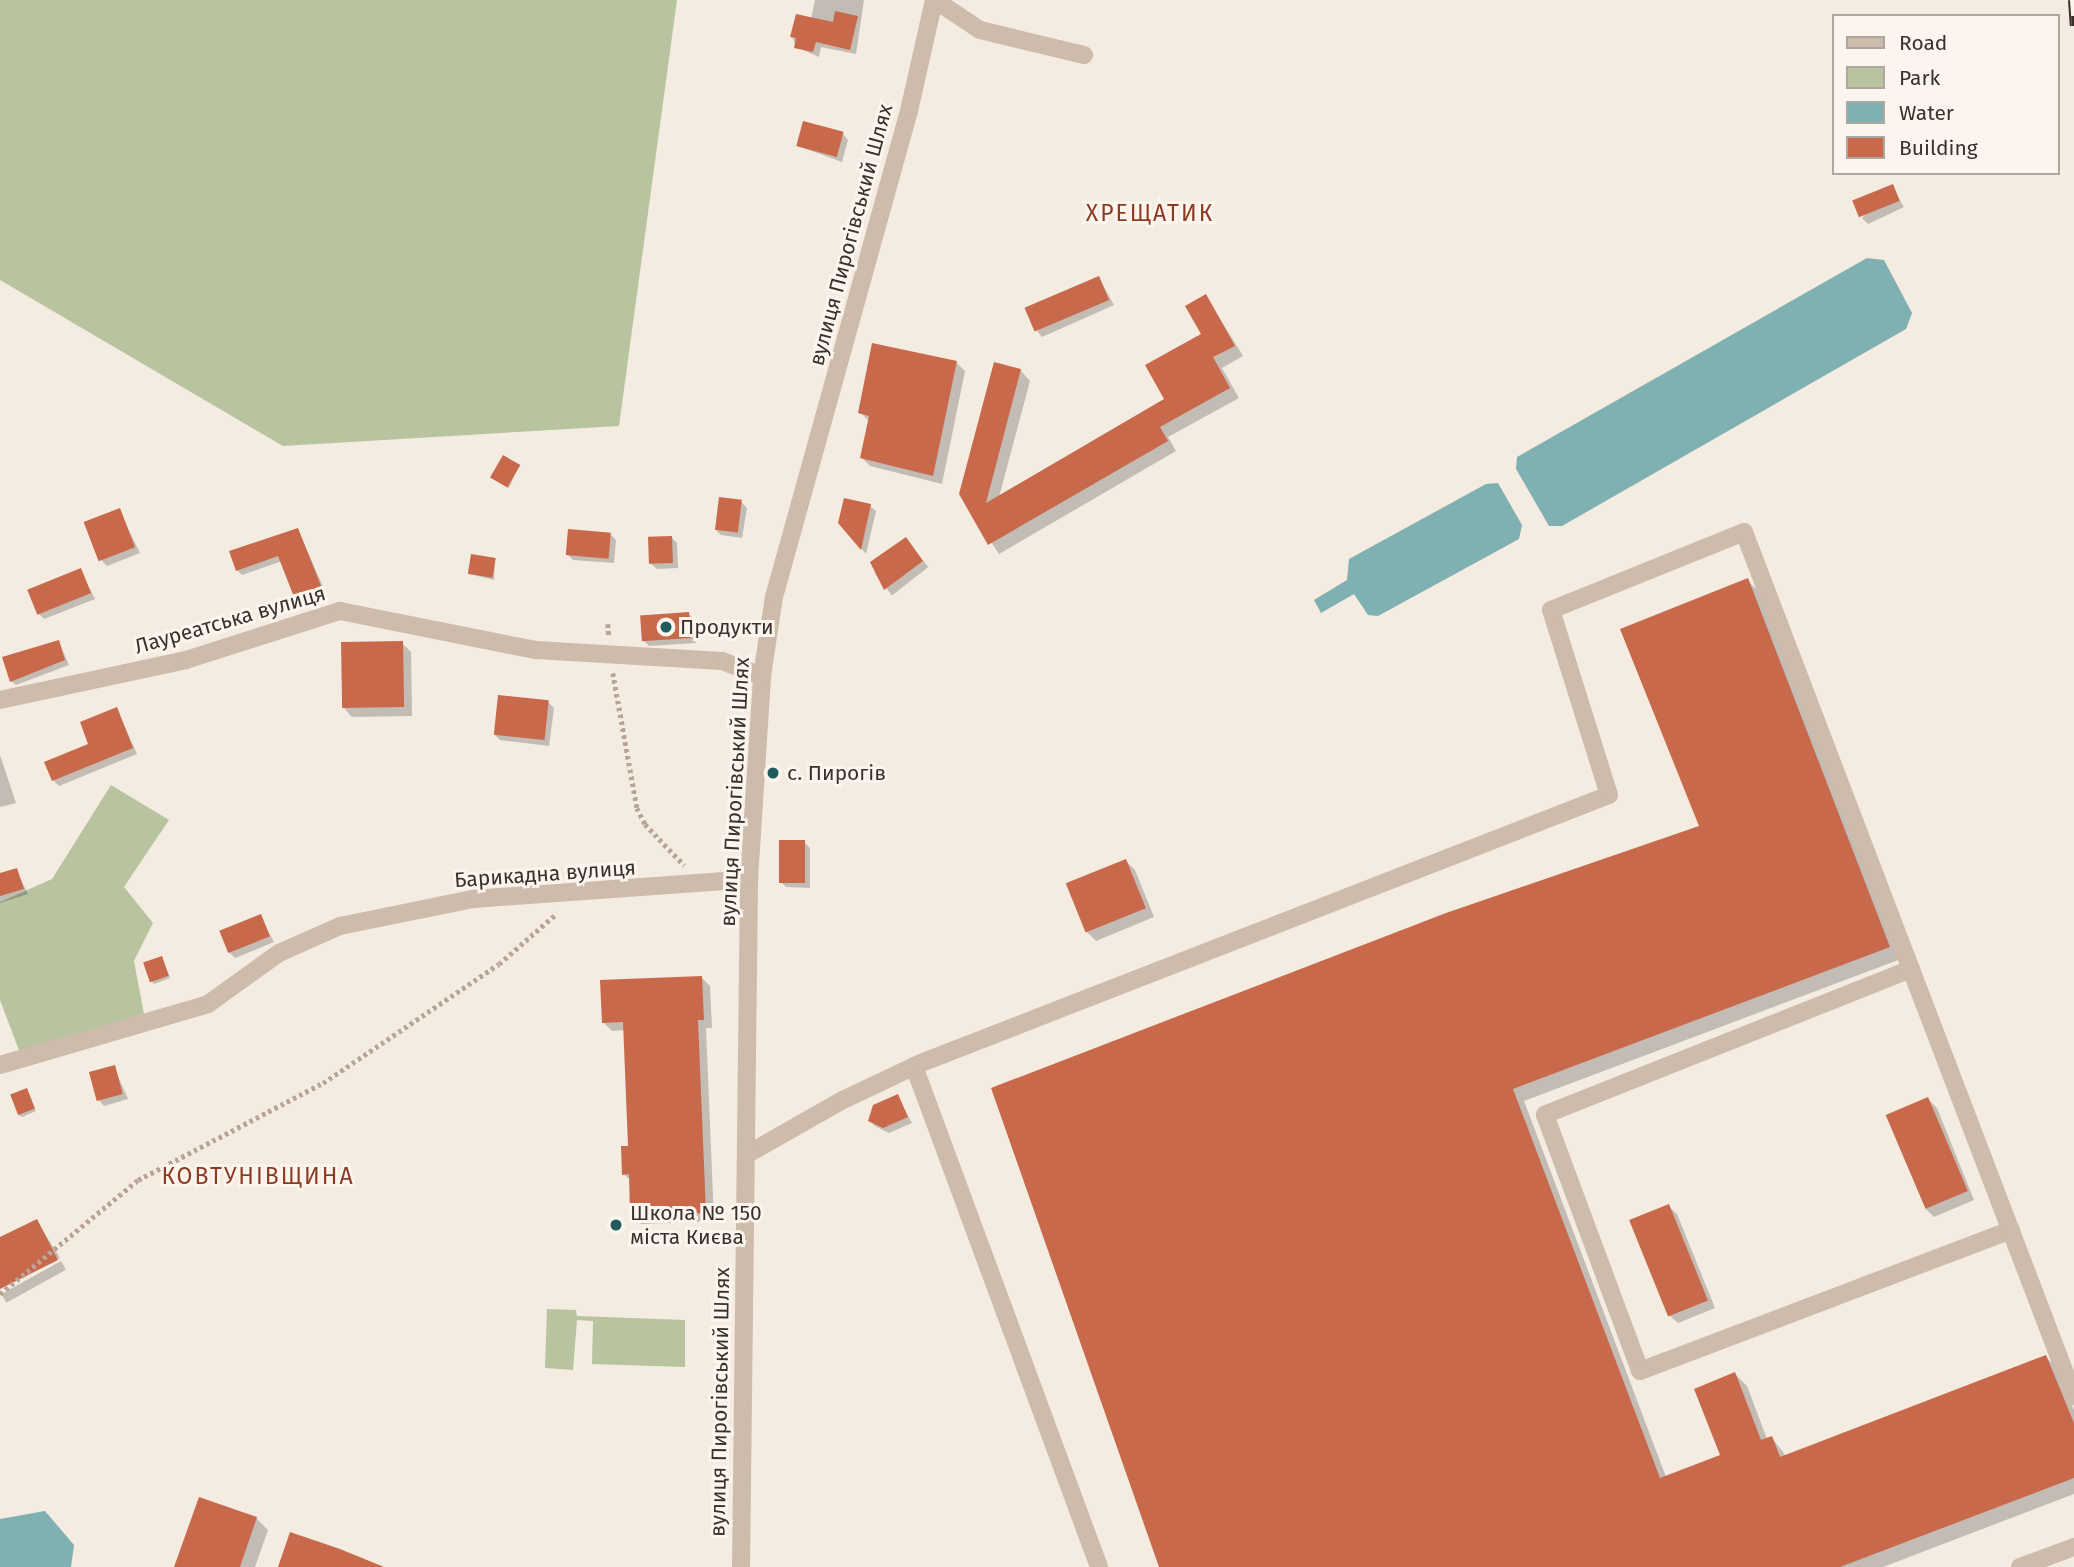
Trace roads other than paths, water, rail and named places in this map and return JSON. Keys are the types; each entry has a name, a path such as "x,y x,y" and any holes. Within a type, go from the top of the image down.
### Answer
{"street":[{"path":"935,0 980,30 1084,54"},
{"name":"вулиця Пирогівський Шлях","path":"741,1567 749,879 762,676 774,597 909,111 935,0"},
{"path":"746,1155 914,1066 1609,795 1551,610 1744,532 2074,1396"},
{"name":"Лауреатська вулиця","path":"0,700 186,660 340,611 536,650 722,661 762,676"},
{"name":"Барикадна вулиця","path":"0,1065 208,1004 279,953 340,926 473,899 749,879"},
{"path":"1911,969 1545,1115 1640,1371 2011,1230"},
{"path":"914,1066 1099,1567"},
{"path":"2020,1567 2074,1547"}],"water":[{"path":"1867,258 1884,260 1912,313 1906,329 1562,526 1549,526 1516,469 1517,457"},
{"path":"1498,483 1522,525 1519,539 1378,616 1368,615 1354,594 1321,613 1314,600 1347,580 1349,559 1486,484"},
{"path":"45,1511 74,1545 71,1567 0,1567 0,1519"}],"railway":[{"path":"2072,0 2074,26"}],"place":[{"name":"Продукти","path":"666,627"},
{"name":"с. Пирогів","path":"773,773"},
{"name":"Школа № 150 міста Києва","path":"616,1225"}],"district":[{"name":"ХРЕЩАТИК","path":"1150,213"},
{"name":"КОВТУНІВЩИНА","path":"258,1176"}]}
